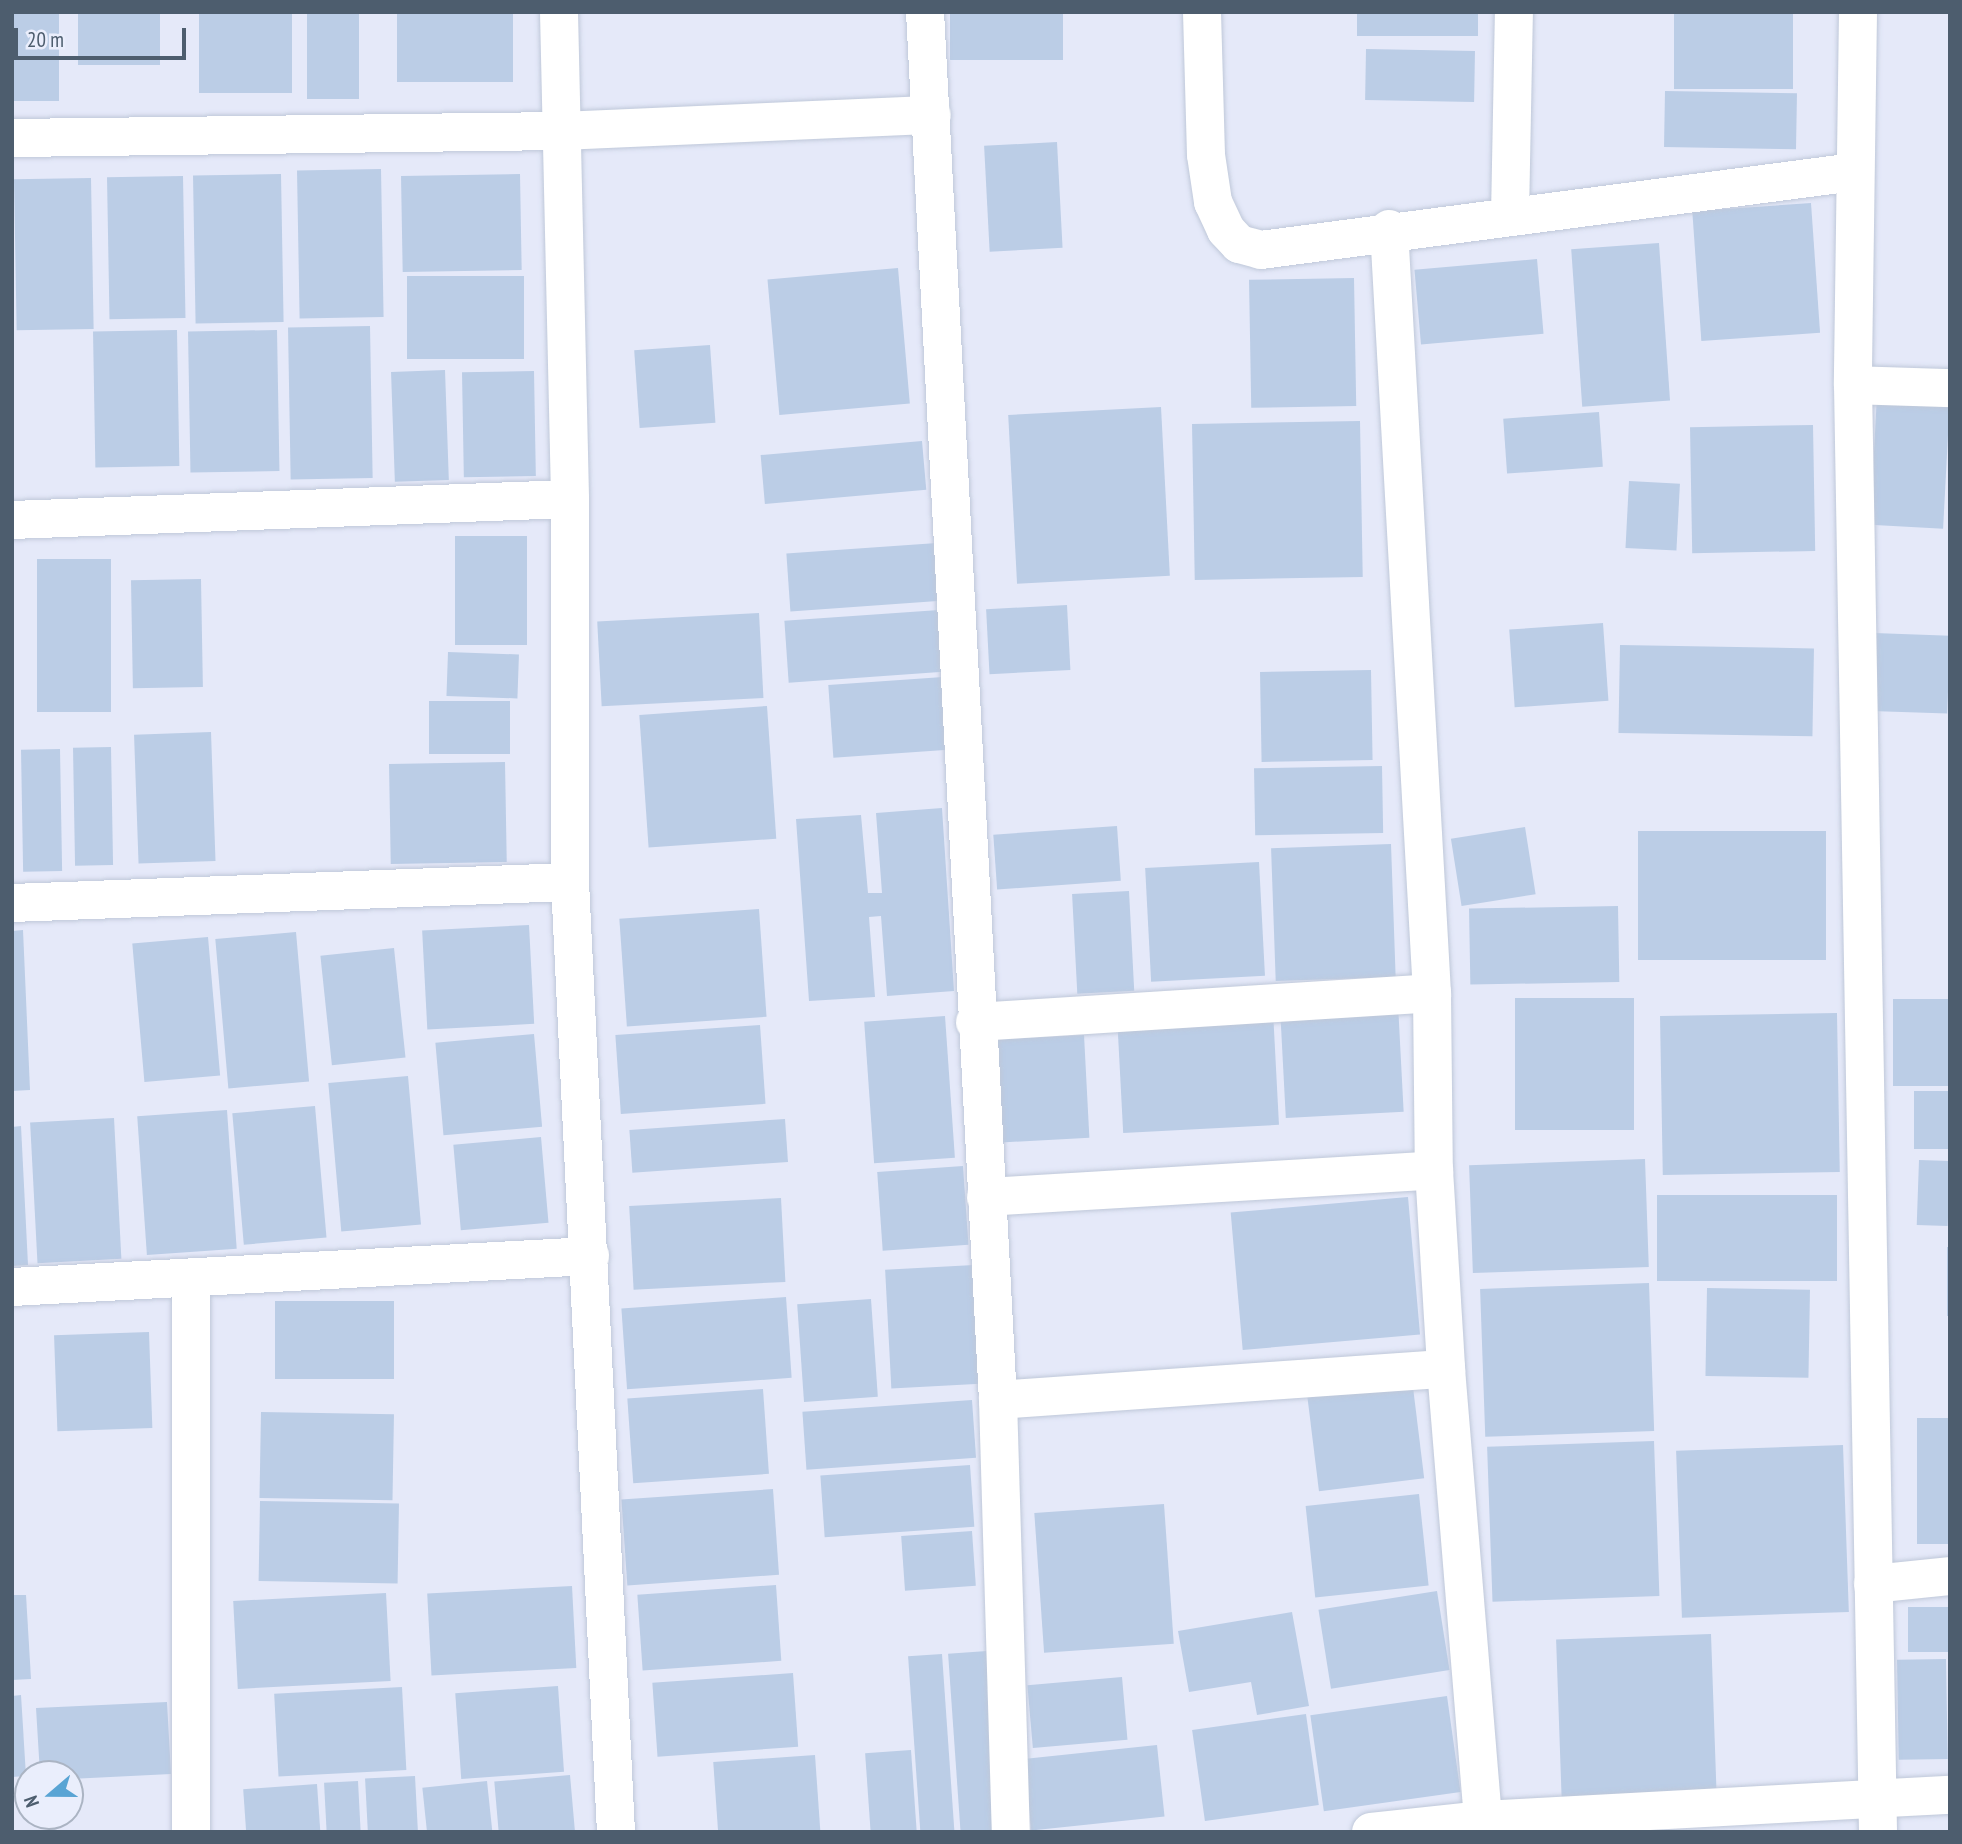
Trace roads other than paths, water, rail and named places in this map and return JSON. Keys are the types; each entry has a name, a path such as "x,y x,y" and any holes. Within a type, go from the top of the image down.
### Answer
{"street":[{"path":"559,12 570,499 570,882 590,1256 615,1832"},
{"path":"925,12 975,1022 998,1400 1011,1832"},
{"path":"1202,12 1206,155 1213,202 1226,230 1239,244 1261,250 1389,229 1854,172"},
{"path":"1510,216 1514,12"},
{"path":"1858,12 1853,384 1877,1815"},
{"path":"12,138 563,131 932,115"},
{"path":"1389,229 1432,993 1434,1170 1446,1369 1484,1826"},
{"path":"1853,384 1950,388"},
{"path":"12,520 570,499"},
{"path":"12,903 570,882"},
{"path":"975,1022 1432,993"},
{"path":"986,1197 1434,1170"},
{"path":"12,1287 191,1280 590,1256"},
{"path":"191,1280 191,1832"},
{"path":"998,1400 1446,1369"},
{"path":"1873,1584 1950,1576"},
{"path":"1371,1832 1484,1826 1877,1815 1950,1795"}]}
